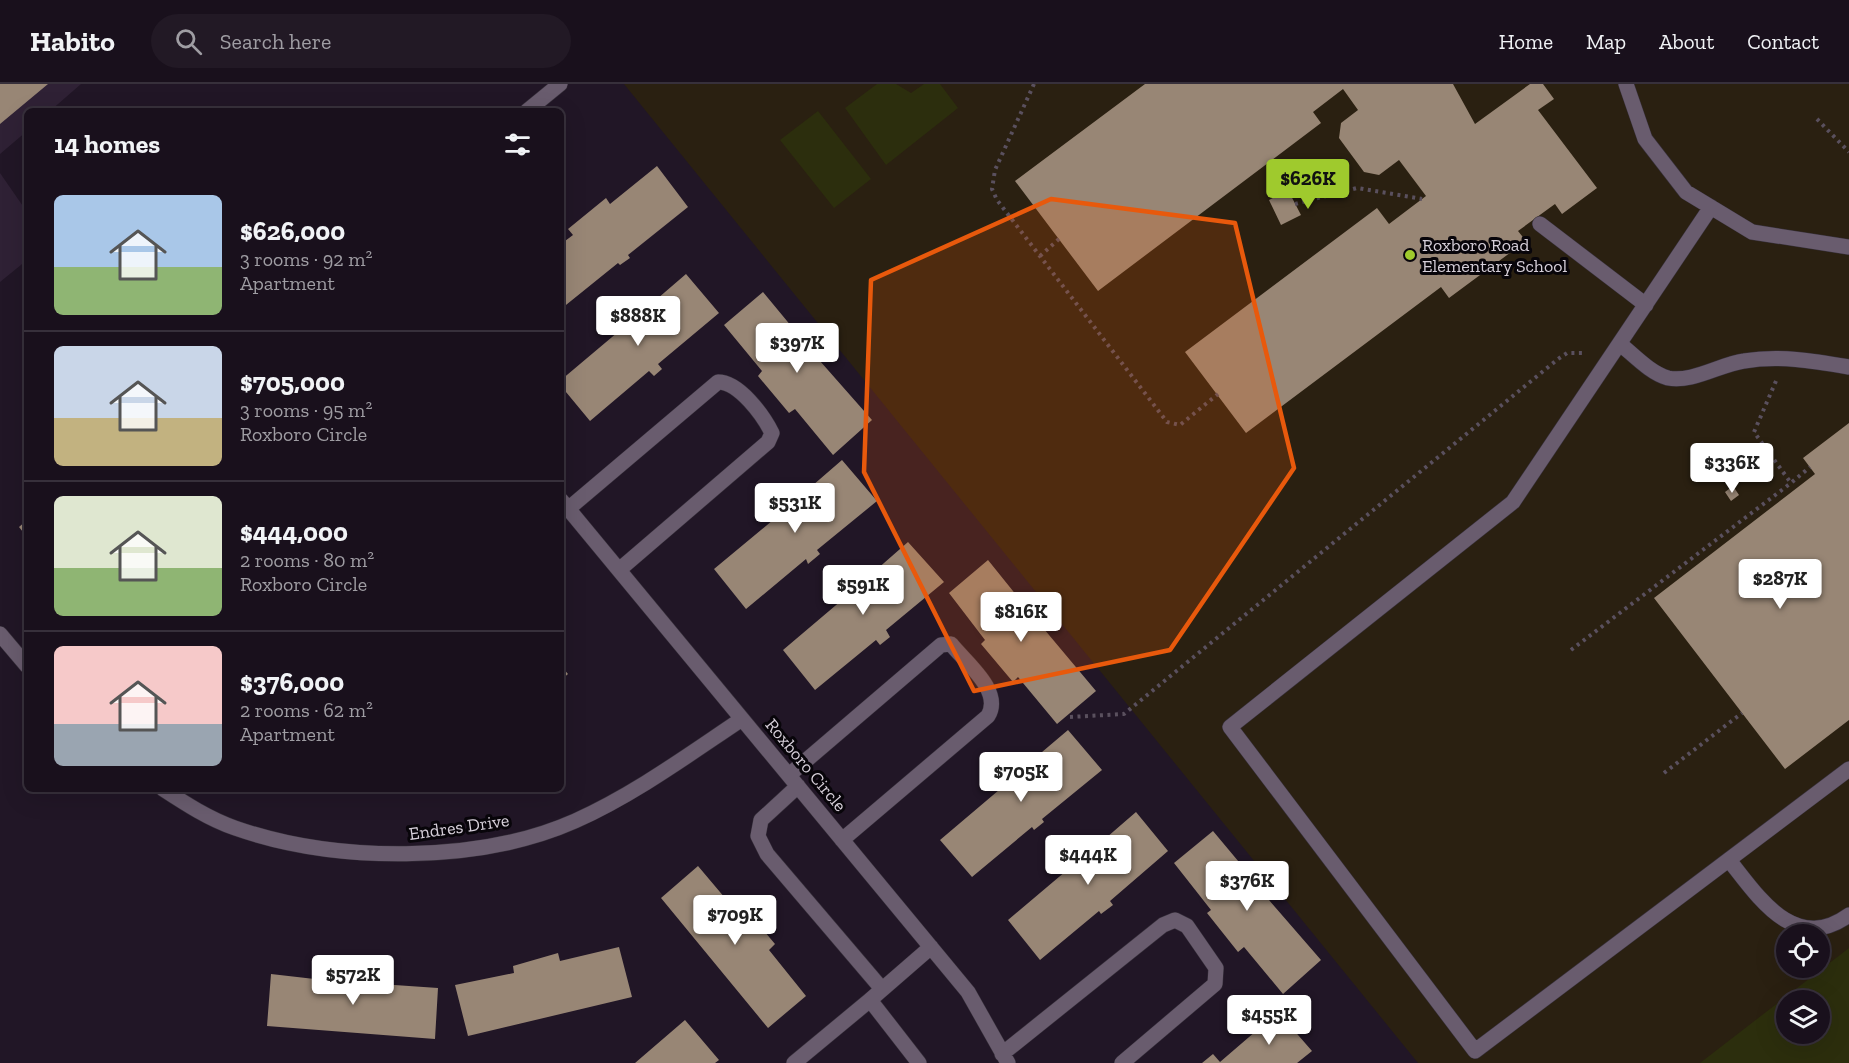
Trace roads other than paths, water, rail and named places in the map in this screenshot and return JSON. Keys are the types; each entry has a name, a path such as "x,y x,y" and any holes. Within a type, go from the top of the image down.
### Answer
{"street":[{"path":"531,108 560,84"},
{"path":"1626,84 1645,139 1686,192 1752,232 1849,247"},
{"path":"1711,207 1514,502 1230,727 1475,1051 1849,769"},
{"path":"1540,224 1646,305"},
{"path":"1620,344 1657,374 1670,378 1689,376 1742,361 1785,358 1849,367"},
{"path":"565,505 718,382 727,382 735,387 768,425 771,433 768,442 619,570"},
{"name":"Roxboro Circle","path":"565,505 968,992 1005,1059"},
{"path":"0,634 24,661"},
{"path":"843,840 988,716 993,707 993,694 951,644 941,645 793,780 761,820 758,836 767,854 876,995 919,1063"},
{"name":"Endres Drive","path":"168,792 194,809 236,828 318,849 408,855 505,843 575,821 650,780 742,719"},
{"path":"1729,860 1772,910 1800,928 1817,929 1839,922 1849,915"},
{"path":"1005,1059 1163,925 1175,920 1187,926 1216,968 1215,984 1122,1063"},
{"path":"794,1063 931,947"}],"place":[{"name":"Roxboro Road Elementary School","path":"1410,255"}]}
